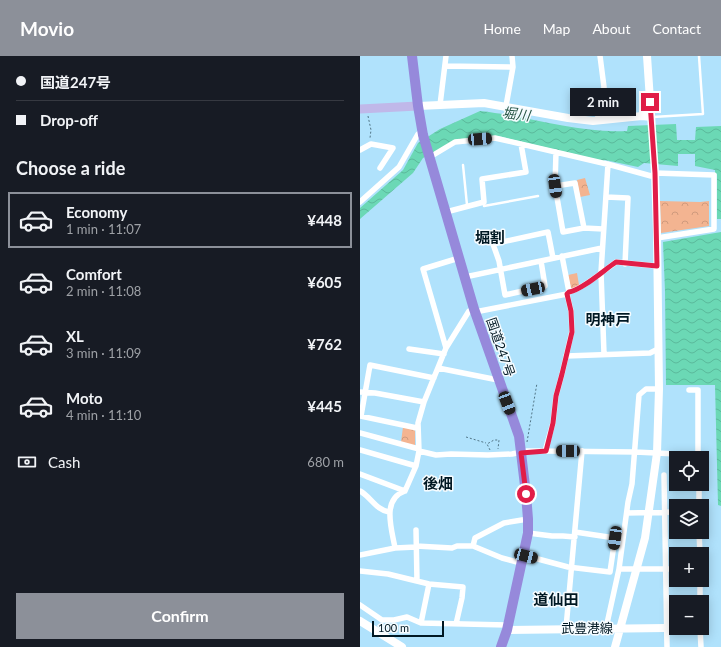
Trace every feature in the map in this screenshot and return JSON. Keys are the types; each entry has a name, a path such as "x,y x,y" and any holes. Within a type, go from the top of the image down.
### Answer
{"highway":[{"name":"国道247号","path":"412,56 423,133 474,311 524,450 528,532 507,627 501,647"}],"main road":[{"path":"364,111 418,106"}],"street":[{"path":"440,105 446,56"},
{"path":"506,106 513,67 512,56"},
{"path":"597,121 604,87 600,56"},
{"path":"615,647 645,538 657,454 659,389 657,238 655,173 647,56"},
{"path":"445,66 513,67"},
{"path":"418,106 484,103 568,118 597,121 629,117 651,117"},
{"path":"360,202 399,167 418,134 423,133"},
{"path":"430,156 455,142 495,138 638,171 651,176 655,173 714,175 714,229 657,238"},
{"path":"446,212 484,202 482,179 526,172 521,144"},
{"path":"360,150 367,145 381,145 393,148 380,168"},
{"path":"556,152 555,186 563,232 584,228 603,229"},
{"path":"604,354 602,248 608,164"},
{"path":"555,186 575,183 584,228"},
{"path":"606,197 628,198 625,264"},
{"path":"541,261 545,286 506,295 499,260 493,244 548,232 553,258"},
{"path":"465,277 602,248"},
{"path":"546,451 553,423 556,396 572,326 562,256"},
{"path":"445,351 423,269 459,258"},
{"path":"395,548 389,512 391,505 399,493 405,491 416,466 419,450 417,428 424,402 445,351 469,311 568,293 577,289 616,262 657,266"},
{"path":"409,349 445,351"},
{"path":"566,356 650,353 658,349"},
{"path":"417,428 360,416 363,392 370,365 434,378"},
{"path":"438,368 498,380"},
{"path":"606,628 619,569 632,484 639,395 646,389 659,389"},
{"path":"689,390 698,390 698,451"},
{"path":"363,392 424,402"},
{"path":"360,433 436,455 488,455 524,450 635,452 669,455"},
{"path":"360,450 416,466"},
{"path":"566,628 582,451"},
{"path":"360,474 405,491"},
{"path":"664,475 667,647"},
{"path":"360,492 379,508 389,512"},
{"path":"627,513 669,512"},
{"path":"473,546 475,538 498,525 528,519"},
{"path":"416,530 416,581"},
{"path":"360,554 416,546 452,548 457,546 473,546 502,558 522,559 610,572 615,538 575,535 552,536 528,532"},
{"path":"619,569 669,569"},
{"path":"360,571 376,572 429,584 463,588 456,624"},
{"path":"421,622 429,584"},
{"path":"360,605 382,620 394,620 407,617 421,622 507,627"},
{"path":"360,621 402,647"},
{"name":"武豊港線","path":"507,627 620,629 666,628"},
{"path":"700,635 700,647"}],"lane":[{"path":"651,117 703,114 699,56"},
{"path":"463,165 467,206"},
{"path":"484,202 484,206 538,196"}],"path":[{"path":"364,111 370,137 367,145"},
{"path":"524,450 537,383"},
{"path":"466,437 487,444 490,450"},
{"path":"487,444 494,440 499,440 498,450"}],"green space":[{"path":"585,178 590,195 580,197 577,180"},
{"path":"660,201 709,201 709,226 661,233"},
{"path":"577,273 579,285 571,288 568,275"},
{"path":"403,427 413,429 415,431 415,446 401,442"}],"water":[{"path":"480,111 591,130 627,131 628,126 676,124 677,140 695,140 696,127 721,126 721,219 717,219 717,174 715,173 715,170 695,166 695,154 678,154 678,166 644,163 638,167 605,160 603,161 498,136 457,140 423,158 413,173 360,219 360,208 403,170 418,143 440,129"},
{"path":"721,232 721,506 718,505 715,385 666,385 663,242"}],"district":[{"name":"堀割","path":"490,238"},
{"name":"明神戸","path":"608,320"},
{"name":"後畑","path":"438,484"},
{"name":"道仙田","path":"556,600"}],"route":[{"path":"526,494 521,453 527,451 546,451 553,423 556,396 572,332 571,311 567,294 581,287 616,262 657,266 655,173 650,102"}],"water label":[{"name":"堀川","path":"516,114"}]}
